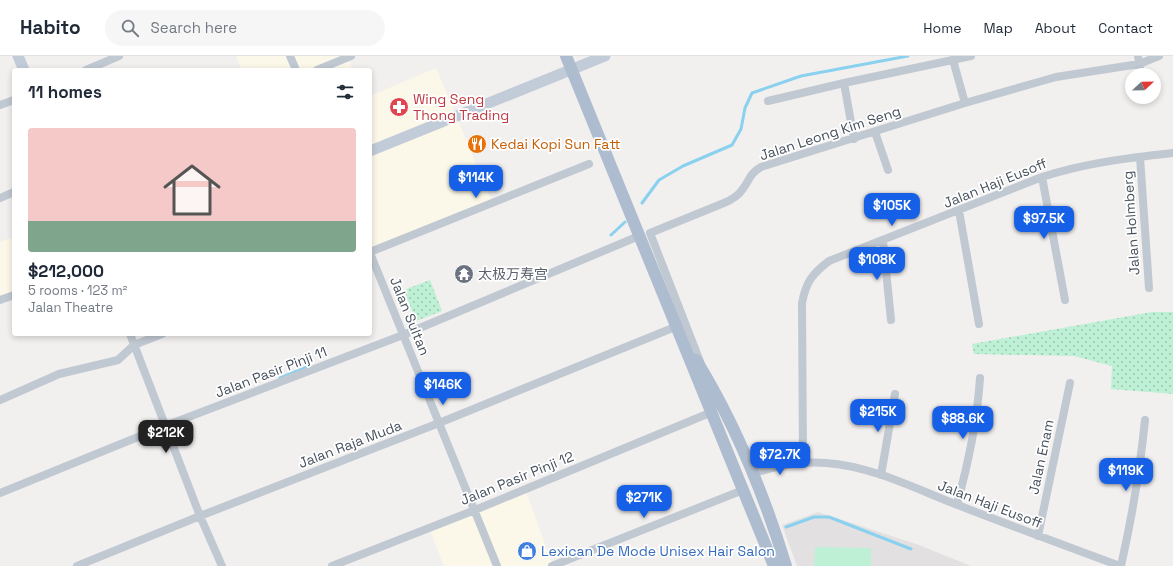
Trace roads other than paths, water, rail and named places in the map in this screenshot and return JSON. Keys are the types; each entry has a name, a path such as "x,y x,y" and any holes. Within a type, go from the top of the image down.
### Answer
{"main road":[{"path":"18,56 23,68"},
{"path":"566,56 639,236 706,376 732,424 754,473 773,521 786,566"},
{"path":"372,150 605,56"},
{"path":"681,325 712,412 773,563"},
{"path":"712,412 723,426 747,472 754,473"},
{"path":"754,473 750,478 767,532 773,563"}],"street":[{"path":"91,68 119,56"},
{"path":"290,56 295,68"},
{"path":"322,68 351,56"},
{"path":"768,101 971,56"},
{"name":"Jalan Leong Kim Seng","path":"681,325 650,232 724,203 735,197 743,189 752,172 761,167 965,103 1071,74 1159,56"},
{"path":"953,60 965,103"},
{"path":"844,83 854,139"},
{"path":"0,105 12,101"},
{"path":"874,132 888,170"},
{"name":"Jalan Haji Eusoff","path":"803,462 802,304 805,287 815,272 829,261 883,241 1042,177 1072,167 1101,161 1173,153"},
{"name":"Jalan Holmberg","path":"1140,157 1149,288"},
{"path":"372,252 589,164"},
{"path":"1042,177 1065,300"},
{"path":"0,198 12,193"},
{"path":"959,211 979,324"},
{"name":"Jalan Pasir Pinji 11","path":"0,493 165,426 403,335 639,236"},
{"path":"883,241 890,320"},
{"name":"Jalan Sultan","path":"372,258 497,566"},
{"path":"0,300 12,296"},
{"name":"Jalan Raja Muda","path":"77,566 200,516 439,423 681,325"},
{"path":"131,336 200,516 222,566"},
{"path":"0,400 59,374 118,360 134,345 157,336"},
{"path":"956,504 972,449 977,421 980,378"},
{"name":"Jalan Enam","path":"1038,536 1070,383"},
{"path":"881,475 895,394"},
{"name":"Jalan Pasir Pinji 12","path":"332,566 474,510 712,412"},
{"path":"1120,566 1132,518 1140,469 1145,420"},
{"name":"Jalan Haji Eusoff","path":"754,473 779,466 803,462 838,465 881,475 1120,566"},
{"path":"552,566 743,490"}],"waterway":[{"path":"642,203 659,180 683,166 732,145 741,129 745,108 752,93 801,76 908,56"},
{"path":"611,235 625,222"},
{"path":"280,378 307,367"},
{"path":"786,527 814,517 829,517 911,549"}],"place":[{"name":"Wing Seng Thong Trading","path":"399,107"},
{"name":"Kedai Kopi Sun Fatt","path":"477,144"},
{"name":"太极万寿宫","path":"464,274"},
{"name":"Lexican De Mode Unisex Hair Salon","path":"527,551"}]}
